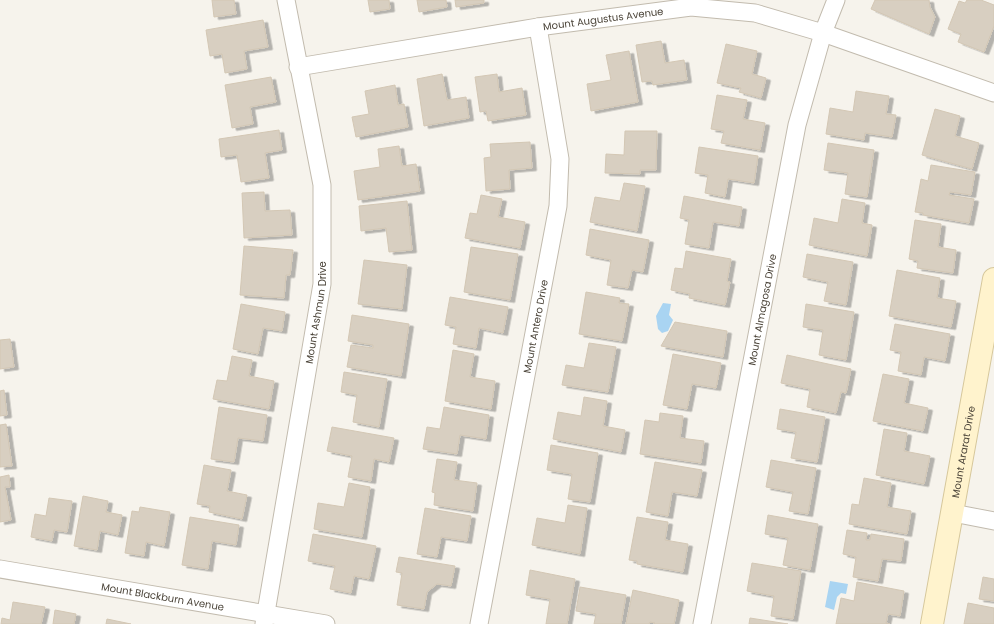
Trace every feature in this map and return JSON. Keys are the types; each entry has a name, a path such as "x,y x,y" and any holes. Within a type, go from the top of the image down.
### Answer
{"street":[{"name":"Mount Ashmun Drive","path":"265,619 322,284 322,185 286,0"},
{"name":"Mount Almagosa Drive","path":"702,624 797,125 823,33 836,0"},
{"name":"Mount Augustus Avenue","path":"298,67 538,27 691,7 755,12 823,33 994,93"},
{"name":"Mount Antero Drive","path":"480,624 558,206 560,159 538,27"},
{"name":"Mount Ararat Drive","path":"932,624 994,279"},
{"path":"953,513 994,521"},
{"name":"Mount Blackburn Avenue","path":"0,569 265,619 326,624"}],"water":[{"path":"663,303 671,304 669,315 673,320 668,331 662,333 658,329 656,316"},
{"path":"830,581 848,584 846,594 841,593 837,597 834,610 825,607"}],"building":[{"path":"212,0 234,0 236,14 214,17"},
{"path":"368,0 389,0 390,9 370,12"},
{"path":"417,0 446,0 447,7 419,12"},
{"path":"455,0 484,0 484,3 456,7"},
{"path":"875,0 929,0 930,7 935,17 929,34 871,9"},
{"path":"967,0 981,0 994,5 994,26 984,52 958,42 961,34 948,29 959,1 965,3"},
{"path":"263,20 268,47 244,51 247,69 225,73 222,54 210,56 206,30"},
{"path":"661,41 665,63 684,60 687,80 653,85 652,81 642,82 636,45"},
{"path":"726,44 757,51 752,74 766,78 761,98 739,92 741,88 717,83"},
{"path":"629,51 638,102 591,111 587,84 611,80 606,55"},
{"path":"442,74 447,100 466,97 469,118 424,126 417,79"},
{"path":"497,74 499,92 522,88 526,115 488,121 486,111 480,112 475,77"},
{"path":"271,77 276,102 250,107 253,124 232,128 225,85"},
{"path":"395,85 398,105 404,104 408,127 356,137 352,117 369,114 365,91"},
{"path":"856,91 889,96 886,114 896,115 892,137 865,133 864,140 826,134 830,108 853,112"},
{"path":"717,95 747,100 743,119 765,123 760,150 721,143 724,131 711,129"},
{"path":"935,109 960,116 955,136 979,143 972,169 922,155"},
{"path":"279,130 282,150 265,153 269,178 241,182 237,155 221,157 219,139"},
{"path":"625,131 657,131 656,170 640,170 640,174 605,173 606,154 624,155"},
{"path":"530,142 532,168 509,170 510,189 486,191 484,158 491,157 490,144"},
{"path":"828,143 874,150 867,197 845,194 848,173 824,170"},
{"path":"399,146 402,166 416,164 420,191 358,200 354,171 380,167 378,149"},
{"path":"699,147 758,156 754,183 728,179 725,197 705,193 708,175 695,173"},
{"path":"931,165 975,172 971,195 950,192 949,195 974,199 969,223 923,215 923,213 915,212 921,179 928,181"},
{"path":"624,183 645,186 637,231 590,222 595,197 620,201"},
{"path":"264,192 265,211 290,210 292,235 244,238 242,193"},
{"path":"481,195 502,199 498,217 525,222 520,248 465,238 470,213 477,214"},
{"path":"684,196 742,207 739,226 713,222 709,248 685,244 689,220 680,218"},
{"path":"842,199 865,203 862,223 872,225 867,256 809,245 814,218 838,223"},
{"path":"407,201 412,250 389,252 386,228 361,231 359,206"},
{"path":"915,220 941,224 938,247 956,250 953,273 917,268 918,261 909,259"},
{"path":"590,229 649,240 643,272 632,270 628,288 607,285 611,260 586,255"},
{"path":"244,246 293,250 290,275 286,275 284,298 240,295"},
{"path":"471,247 518,254 510,300 464,292"},
{"path":"686,251 731,259 727,281 730,282 725,305 689,298 690,294 671,290 675,268 683,269"},
{"path":"807,254 853,262 846,305 824,301 828,282 803,277"},
{"path":"364,260 407,265 402,309 358,304"},
{"path":"897,270 940,278 937,298 956,301 951,327 889,316"},
{"path":"586,292 620,298 619,303 629,304 622,341 579,334"},
{"path":"450,297 508,307 503,333 479,328 476,348 453,344 456,327 445,325"},
{"path":"241,304 285,312 282,331 263,328 258,354 233,349"},
{"path":"806,304 854,312 846,360 819,355 823,330 803,327"},
{"path":"352,315 409,324 401,376 347,367 351,345 373,348 373,345 348,341"},
{"path":"675,322 727,331 723,357 661,346"},
{"path":"895,324 950,334 945,361 924,357 921,375 898,371 901,352 890,350"},
{"path":"10,339 14,367 0,369 0,340"},
{"path":"589,343 616,347 608,392 562,385 566,365 584,368"},
{"path":"453,350 474,354 470,377 495,381 491,409 445,401"},
{"path":"673,354 721,363 716,388 692,384 687,409 663,405"},
{"path":"787,355 851,369 846,393 841,392 836,413 807,407 810,389 781,383"},
{"path":"232,356 252,360 249,376 274,381 269,409 213,399 217,380 227,381"},
{"path":"344,372 387,379 379,427 353,422 357,395 341,392"},
{"path":"883,374 909,379 904,403 928,408 923,431 873,421"},
{"path":"4,390 7,415 0,416 0,391"},
{"path":"584,397 607,401 603,426 625,430 621,452 553,439 558,412 581,416"},
{"path":"219,407 267,415 263,441 238,438 234,462 211,459"},
{"path":"444,407 489,415 486,439 460,435 457,454 423,449 427,427 440,429"},
{"path":"780,409 825,417 817,462 791,458 796,432 777,429"},
{"path":"660,413 683,416 680,438 704,441 701,463 640,454 645,420 659,422"},
{"path":"6,424 12,466 0,467 0,425"},
{"path":"332,427 394,438 389,462 374,459 371,481 348,477 352,456 327,451"},
{"path":"884,429 907,433 904,451 930,456 924,484 876,475"},
{"path":"551,445 598,453 590,502 568,499 572,474 547,470"},
{"path":"437,459 457,462 454,480 477,483 473,511 434,505 435,493 432,492"},
{"path":"771,460 816,468 808,514 789,511 793,492 766,487"},
{"path":"655,462 702,470 697,496 672,492 668,516 646,512"},
{"path":"204,465 231,470 227,491 247,495 242,519 209,512 210,506 197,504"},
{"path":"9,475 10,487 5,487 11,520 0,522 0,477"},
{"path":"864,478 891,483 887,507 911,511 907,534 849,524 852,504 859,505"},
{"path":"349,483 370,487 362,537 314,529 318,503 344,507"},
{"path":"83,496 108,501 106,512 122,515 118,535 100,531 97,550 74,546"},
{"path":"49,498 72,501 67,532 54,530 52,541 31,537 35,514 46,516"},
{"path":"568,505 587,508 580,554 532,545 537,518 565,523"},
{"path":"140,507 170,512 164,546 146,542 144,556 125,553 132,511 139,512"},
{"path":"425,508 471,516 467,541 441,537 437,557 417,554"},
{"path":"768,515 818,524 810,570 783,565 788,538 765,534"},
{"path":"190,517 239,525 236,545 212,541 208,569 182,565"},
{"path":"637,517 668,522 665,540 688,544 683,572 637,564 637,561 629,560"},
{"path":"847,530 867,533 866,540 870,540 871,534 904,539 901,561 882,559 878,581 853,577 856,557 843,554"},
{"path":"313,534 376,546 369,579 354,576 351,593 330,589 335,566 308,561"},
{"path":"399,557 455,566 451,586 437,584 427,592 424,609 397,605 402,573 396,572"},
{"path":"752,563 801,571 793,619 771,616 774,596 747,591"},
{"path":"530,570 575,579 567,624 546,624 550,599 526,595"},
{"path":"983,577 994,579 994,601 979,599"},
{"path":"857,582 904,591 900,616 888,614 886,623 890,624 836,624 841,598 854,601"},
{"path":"580,587 626,595 621,624 594,624 596,614 576,611"},
{"path":"633,590 679,600 674,624 654,624 655,623 650,622 649,624 626,624"},
{"path":"13,602 45,607 41,624 1,624 2,618 10,620"},
{"path":"968,603 994,608 994,624 964,624"},
{"path":"55,610 76,614 74,624 53,624"},
{"path":"750,618 788,624 749,624"},
{"path":"107,619 131,624 106,624"}]}
